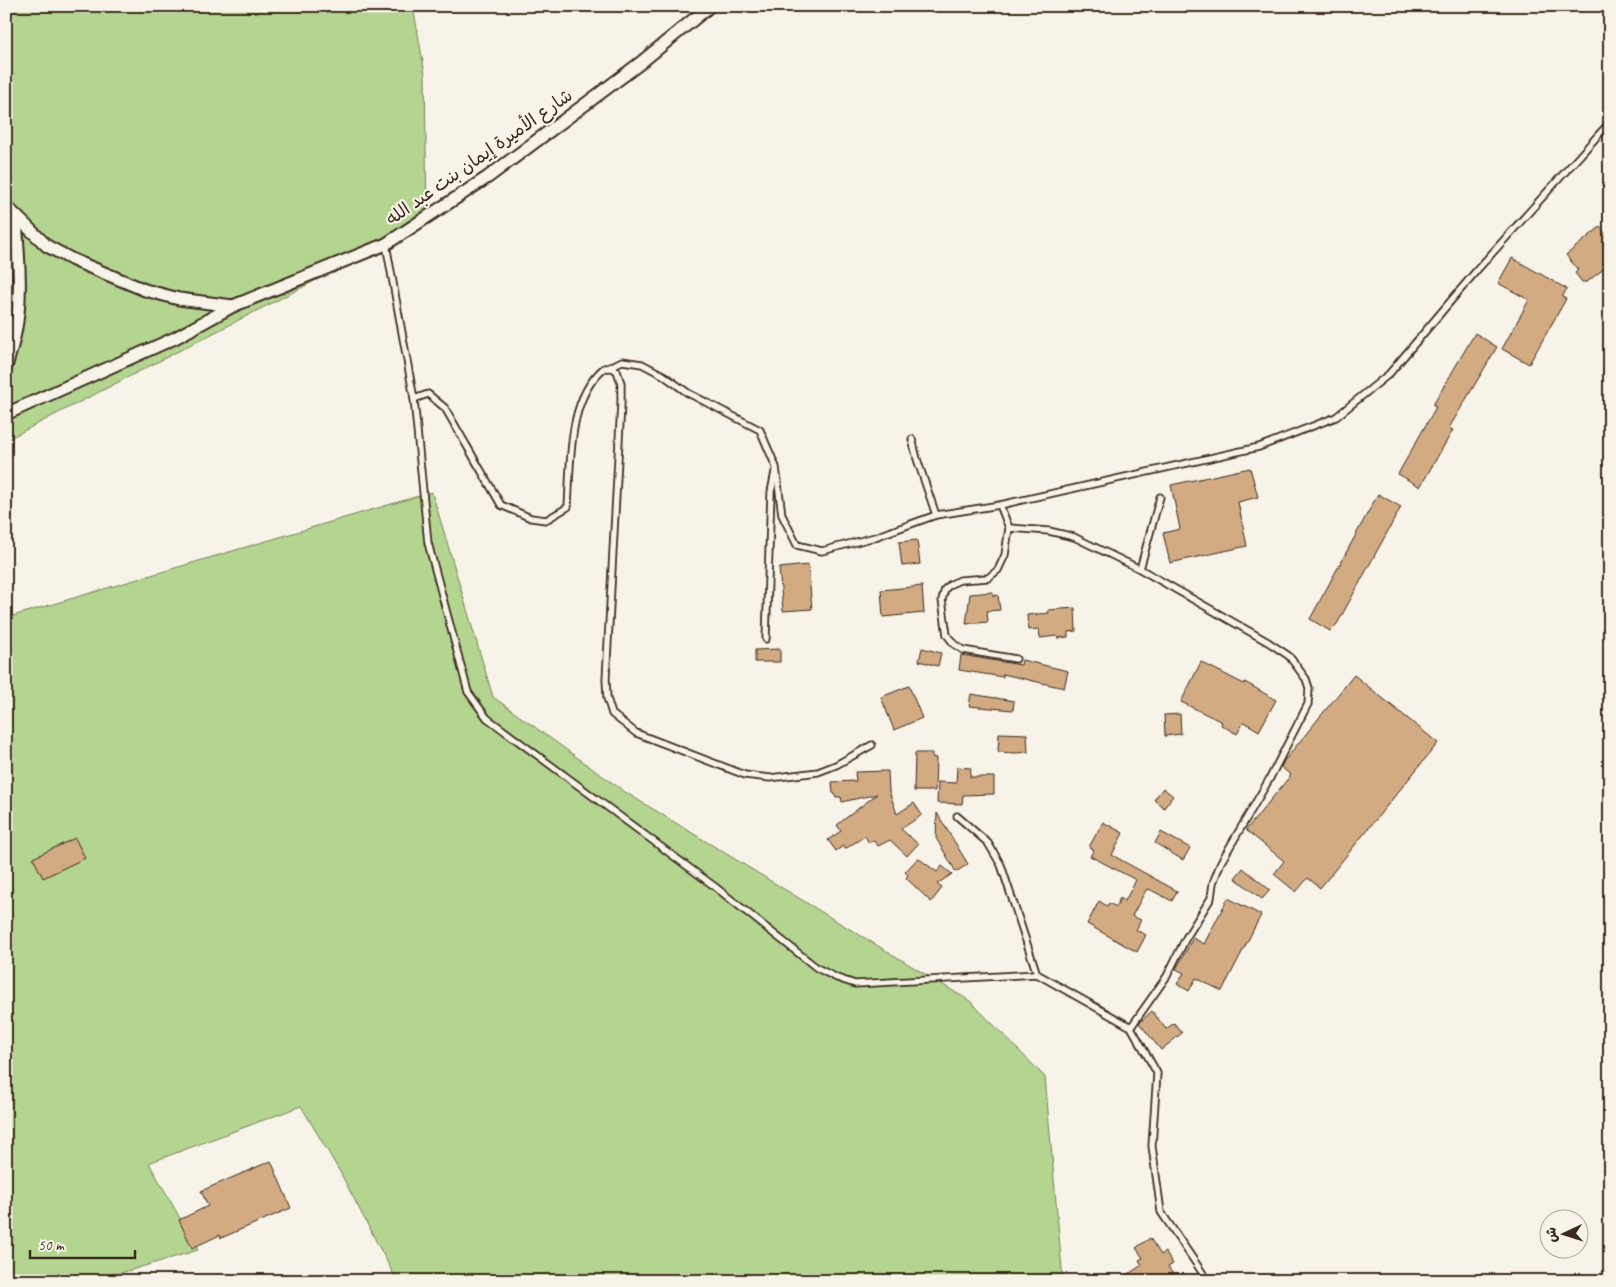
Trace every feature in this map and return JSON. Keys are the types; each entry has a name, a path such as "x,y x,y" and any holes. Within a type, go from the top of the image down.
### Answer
{"street":[{"name":"شارع الأميرة إيمان بنت عبد الله","path":"6,206 47,246 73,260 145,290 179,299 234,306 386,244 488,177 639,64 710,6"},
{"path":"6,367 16,333 18,304 19,277 16,216"},
{"path":"6,414 176,338 234,306"}],"lane":[{"path":"414,399 428,394 445,408 501,505 531,518 546,520 568,506 575,419 584,394 591,382 604,368 622,361 642,364 688,393 760,430 776,467 782,515 797,545 822,551 875,537 936,515 1000,504 1259,447 1336,417 1389,374 1477,270 1610,122"},
{"path":"386,244 414,399 428,543 468,692 487,718 714,886 817,968 837,978 855,984 1036,974 1131,1027 1157,1073 1152,1146 1161,1212 1208,1281"},
{"path":"608,368 617,371 621,384 606,679 607,698 612,714 636,733 745,775 770,778 818,772 836,765 872,745"},
{"path":"912,439 936,515"},
{"path":"766,639 771,492 776,467"},
{"path":"1140,569 1160,498"},
{"path":"1000,504 1009,528 1005,555 992,576 960,580 951,584 945,589 942,600 947,635 954,644 963,650 1016,659"},
{"path":"1009,528 1049,531 1074,537 1140,569 1268,642 1289,656 1306,679 1310,696 1308,704 1270,778 1221,862 1213,884 1211,898 1186,938 1167,976 1131,1027"},
{"path":"957,816 988,843 1001,865 1036,974"}],"green space":[{"path":"6,6 413,6 425,74 427,223 6,440"},
{"path":"432,492 493,697 625,792 970,1001 1045,1077 1063,1281 397,1281 340,1172 301,1106 149,1163 198,1250 94,1281 6,1281 6,618"}],"building":[{"path":"1600,227 1610,239 1610,264 1587,282 1582,282 1575,273 1578,270 1566,255"},
{"path":"1512,258 1567,289 1562,297 1566,299 1529,364 1502,349 1529,300 1498,283"},
{"path":"1475,333 1497,347 1449,428 1453,430 1420,487 1398,474 1436,407 1433,405"},
{"path":"1250,468 1258,497 1238,502 1247,546 1170,563 1163,533 1180,529 1171,485"},
{"path":"1378,494 1401,507 1337,624 1330,631 1310,619"},
{"path":"917,540 920,564 902,566 899,542"},
{"path":"808,565 812,609 783,611 779,568"},
{"path":"922,586 924,613 883,617 881,590"},
{"path":"993,592 993,596 998,595 1000,610 987,611 988,622 966,624 970,594"},
{"path":"1075,608 1076,631 1068,632 1068,637 1040,638 1039,629 1028,630 1027,615 1049,613 1048,610"},
{"path":"922,648 941,653 938,666 919,661"},
{"path":"780,649 780,662 755,662 755,650"},
{"path":"961,655 1021,665 1022,660 1068,671 1064,688 1003,674 1003,677 959,670"},
{"path":"1201,662 1244,684 1245,682 1276,700 1259,731 1244,722 1237,734 1221,725 1222,722 1181,702"},
{"path":"1354,675 1438,743 1320,888 1308,878 1296,892 1274,874 1284,861 1246,830 1291,775 1281,767 1284,761"},
{"path":"909,686 922,718 894,730 881,697"},
{"path":"971,694 1014,701 1013,710 969,706"},
{"path":"1180,714 1181,734 1165,736 1164,715"},
{"path":"999,733 1027,734 1028,752 998,752"},
{"path":"915,753 932,753 932,757 936,758 935,791 914,791"},
{"path":"957,767 971,768 970,777 994,777 994,794 963,795 962,804 937,803 938,782 956,783"},
{"path":"888,771 889,791 897,814 914,803 922,815 901,829 918,844 907,856 890,840 878,846 873,840 869,843 865,836 845,849 843,846 836,851 828,840 841,831 837,825 877,794 842,802 841,797 836,797 833,793 832,782 856,781 855,772"},
{"path":"1163,788 1173,796 1164,808 1154,800"},
{"path":"937,813 968,864 956,872 936,838"},
{"path":"1103,822 1123,833 1112,855 1177,891 1172,901 1149,889 1146,890 1132,916 1141,920 1136,930 1146,935 1137,952 1087,924 1099,901 1107,906 1109,903 1116,907 1120,898 1125,901 1136,880 1090,856 1094,850 1089,847"},
{"path":"1161,832 1190,848 1183,860 1155,843"},
{"path":"75,838 85,858 43,878 33,858"},
{"path":"918,858 937,872 942,866 952,874 937,884 942,888 931,902 906,878 908,875 905,872"},
{"path":"1243,868 1270,890 1262,899 1235,878"},
{"path":"1228,898 1261,915 1222,991 1196,978 1189,991 1177,984 1184,973 1176,969 1193,938 1204,944"},
{"path":"1152,1011 1166,1029 1174,1023 1182,1033 1161,1050 1139,1023"},
{"path":"271,1161 291,1208 221,1238 220,1235 192,1248 179,1220 208,1206 201,1191"},
{"path":"1150,1238 1161,1255 1165,1252 1173,1264 1168,1267 1178,1281 1118,1281 1142,1265 1139,1260 1143,1258 1136,1248"}]}
